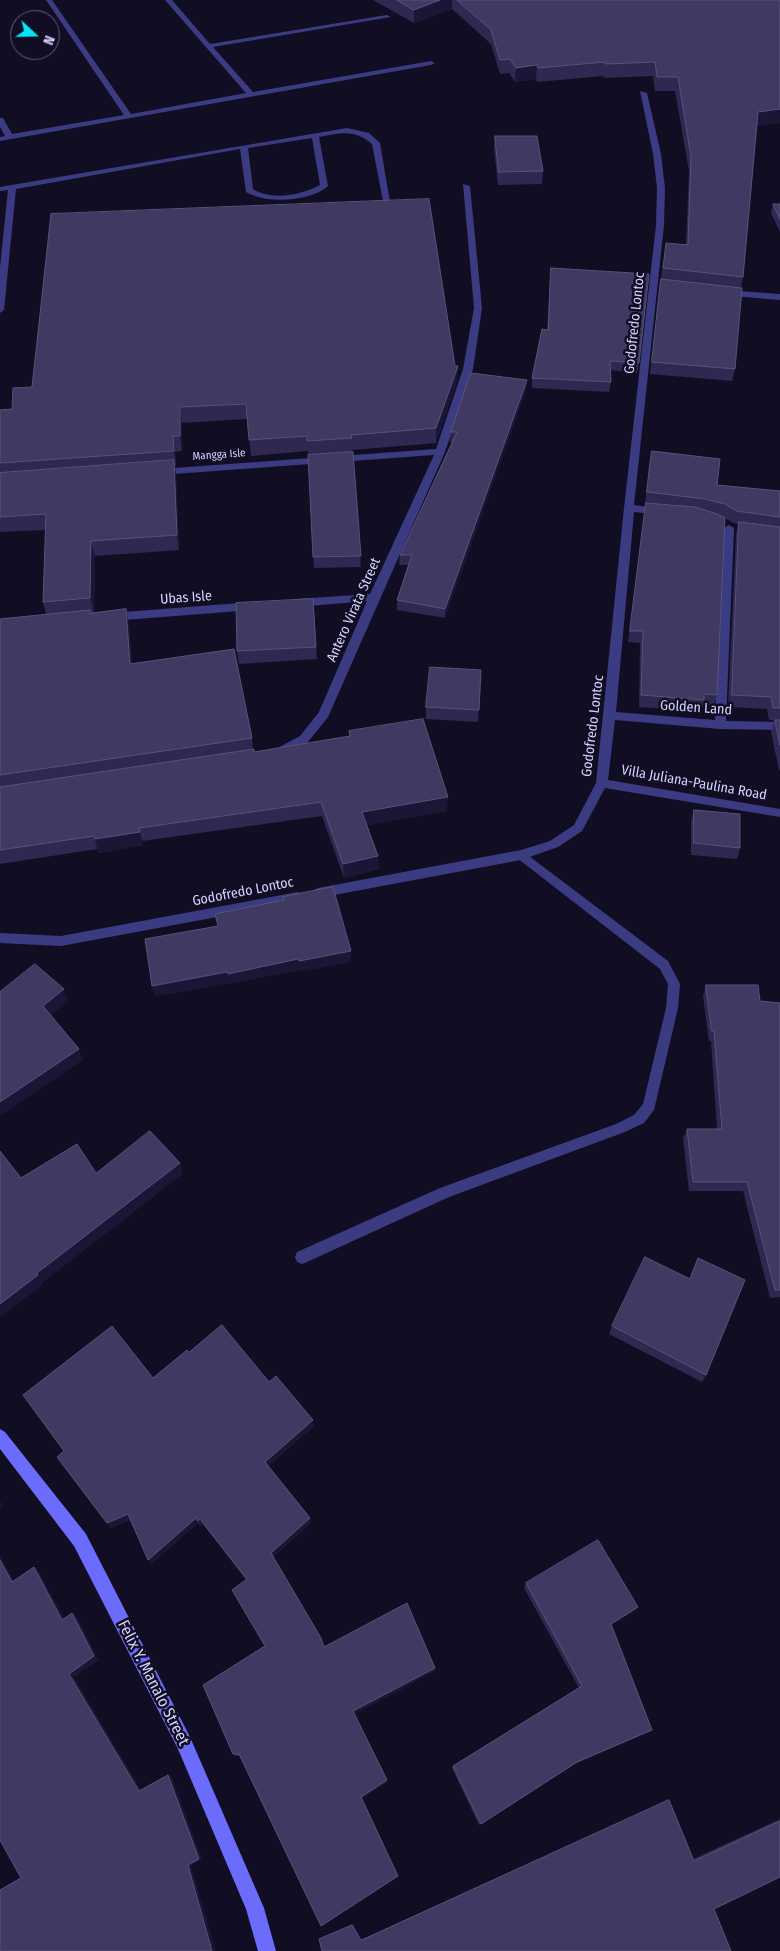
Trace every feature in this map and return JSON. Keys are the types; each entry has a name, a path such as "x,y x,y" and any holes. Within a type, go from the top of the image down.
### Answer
{"main road":[{"name":"Felix Y. Manalo Street","path":"0,1437 80,1540 184,1743 254,1908 266,1951"}],"street":[{"path":"50,0 129,116"},
{"path":"169,0 251,95"},
{"path":"208,46 387,17"},
{"path":"0,139 431,63"},
{"name":"Godofredo Lontoc","path":"0,938 61,941 522,855 554,844 578,828 594,803 602,782 629,508 659,286 661,188 657,154 643,93"},
{"path":"0,120 10,137"},
{"path":"0,189 347,130 366,135 376,143 388,206"},
{"path":"244,146 249,190 254,195 262,197 307,195 324,186 315,135"},
{"name":"Antero Virata Street","path":"264,757 273,755 304,739 324,714 374,597 440,452 468,369 478,308 466,186"},
{"path":"0,310 12,187"},
{"path":"716,292 751,297 780,297"},
{"name":"Mangga Isle","path":"147,472 440,452"},
{"path":"629,508 674,513"},
{"path":"718,520 733,529 720,725"},
{"path":"285,604 374,597"},
{"name":"Ubas Isle","path":"98,618 266,605"},
{"name":"Golden Land","path":"610,716 720,725 780,726"},
{"name":"Villa Juliana-Paulina Road","path":"602,782 780,812"},
{"path":"302,1257 445,1192 639,1120 649,1106 672,1008 674,984 664,965 522,855"}],"building":[{"path":"397,0 440,0 414,10"},
{"path":"457,0 780,0 780,109 758,112 743,277 663,268 666,243 688,245 691,157 678,77 657,77 655,62 606,64 605,62 538,68 537,65 516,68 510,59 500,60 491,30"},
{"path":"495,136 537,136 543,171 499,172"},
{"path":"429,199 455,366 458,366 436,428 351,435 352,438 307,441 307,436 249,440 246,404 180,407 180,436 173,436 174,451 0,463 0,410 12,409 13,388 32,387 51,214"},
{"path":"773,204 780,204 780,219"},
{"path":"551,268 649,274 639,363 610,361 611,382 532,378 542,329 548,330"},
{"path":"661,279 742,288 735,369 652,362"},
{"path":"471,373 527,380 445,609 397,600 412,555 400,555 457,432 451,432"},
{"path":"652,451 720,459 717,485 780,491 780,517 736,511 725,504 705,499 647,492"},
{"path":"353,452 361,556 313,557 308,455"},
{"path":"174,460 177,535 91,541 90,598 43,602 46,514 0,517 0,473"},
{"path":"646,503 695,507 725,518 717,695 704,694 704,700 641,695 643,631 630,631"},
{"path":"739,522 780,527 780,708 773,708 771,697 732,695"},
{"path":"313,599 316,647 237,651 236,603"},
{"path":"126,609 130,664 234,649 252,738 0,775 0,619 90,610 90,613"},
{"path":"430,667 481,670 479,710 426,707"},
{"path":"423,719 448,797 362,812 378,856 343,864 321,802 139,828 140,832 95,839 94,836 0,850 0,787 254,749 254,752 350,736 349,731"},
{"path":"775,720 780,720 780,745"},
{"path":"694,810 740,814 740,848 694,843"},
{"path":"333,887 351,951 152,986 145,939 218,926 215,914 284,900 283,897"},
{"path":"35,964 64,989 43,1006 79,1049 0,1102 0,992"},
{"path":"706,985 758,985 760,1001 780,1003 780,1290 775,1290 747,1182 693,1182 687,1129 722,1129 714,1031 712,1031"},
{"path":"150,1131 180,1163 37,1273 38,1275 0,1304 0,1151 21,1178 77,1144 96,1173"},
{"path":"645,1257 690,1279 698,1258 745,1280 706,1375 612,1326"},
{"path":"222,1325 269,1382 276,1376 313,1420 265,1462 310,1518 271,1553 321,1638 324,1647 407,1603 435,1668 353,1711 387,1780 361,1797 398,1876 321,1926 239,1754 233,1754 203,1685 265,1646 232,1590 247,1579 200,1519 198,1521 196,1518 148,1560 128,1514 107,1523 57,1457 64,1451 23,1395 112,1326 153,1378"},
{"path":"598,1540 638,1607 611,1624 652,1730 577,1762 481,1824 453,1766 582,1686 526,1583"},
{"path":"0,1560 12,1582 34,1567 62,1620 72,1613 94,1656 69,1674 139,1791 168,1775 199,1859 188,1865 212,1951 0,1951 0,1890 21,1878 0,1840"},
{"path":"669,1800 694,1861 780,1821 780,1877 714,1909 731,1951 322,1951 319,1939 352,1925 361,1940"}]}
